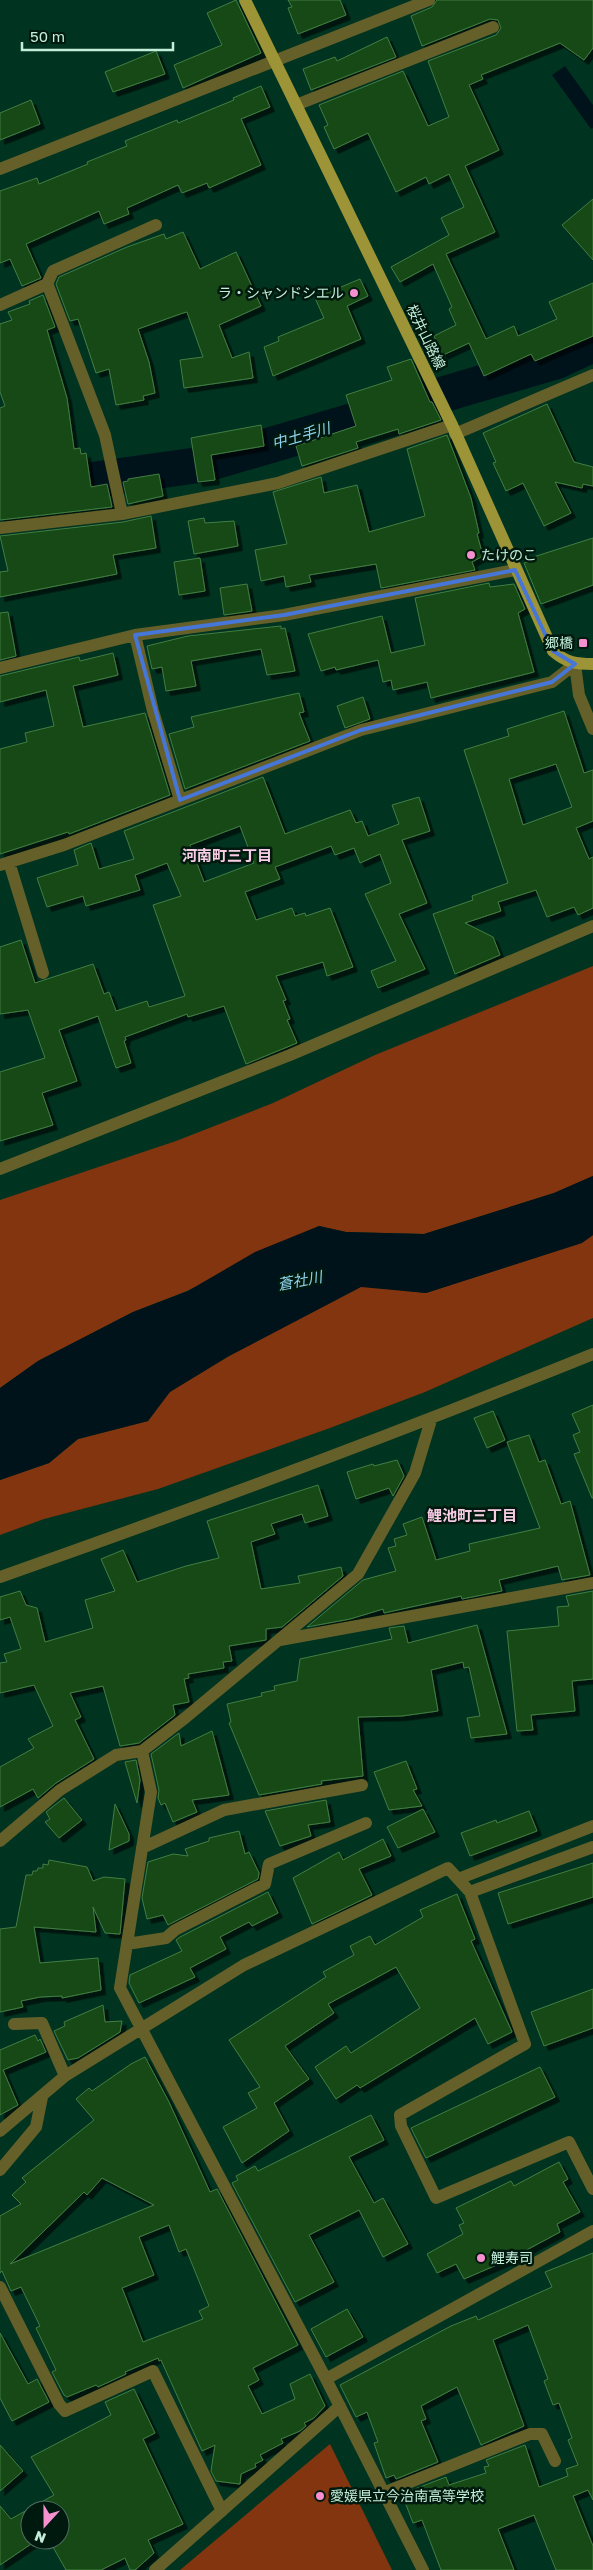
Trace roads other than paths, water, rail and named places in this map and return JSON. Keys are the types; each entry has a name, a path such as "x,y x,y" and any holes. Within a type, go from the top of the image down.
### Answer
{"main road":[{"name":"桜井山路線","path":"245,0 453,430 553,651 564,660 575,664"},
{"path":"575,664 593,664"}],"street":[{"path":"0,169 429,0"},
{"path":"296,105 493,27"},
{"path":"0,305 47,283 54,272 156,225"},
{"path":"47,283 105,435 122,513"},
{"path":"0,528 122,513 278,484 453,430 593,375"},
{"path":"0,668 134,635 284,615 516,570"},
{"path":"134,635 153,711 180,800"},
{"path":"575,664 579,695 593,729"},
{"path":"43,973 4,864 64,845 361,730 552,682 575,664"},
{"path":"0,1169 280,1059 593,926"},
{"path":"0,1576 140,1528 432,1420 593,1354"},
{"path":"0,1841 60,1790 116,1754 142,1750 185,1718 358,1574 415,1473 432,1420"},
{"path":"278,1640 593,1583"},
{"path":"142,1750 150,1792 120,1988 326,2379 423,2570"},
{"path":"142,1848 224,1810 362,1785"},
{"path":"127,1944 166,1938 175,1930 266,1884 269,1864 366,1823"},
{"path":"458,1879 593,1826"},
{"path":"470,1892 593,1847"},
{"path":"0,2131 65,2076 244,1965 448,1868 470,1892 525,2044 400,2115 401,2126 436,2198 569,2142 593,2189"},
{"path":"14,2024 42,2023 65,2076"},
{"path":"0,2170 36,2127 42,2097"},
{"path":"326,2379 593,2230"},
{"path":"0,2287 59,2404 65,2411 153,2371 222,2511"},
{"path":"155,2570 340,2406"},
{"path":"383,2493 530,2434 542,2434 555,2460"}],"water":[{"path":"565,66 593,105 593,128 591,129 552,75"},
{"name":"蒼社川","path":"593,1176 593,1235 582,1243 426,1293 361,1287 229,1356 170,1392 148,1421 78,1439 49,1463 0,1480 0,1388 38,1361 133,1312 188,1291 255,1252 319,1226 346,1232 424,1234 554,1193"}],"waterway":[{"name":"中土手川","path":"0,493 206,464 557,361 593,344"}],"place":[{"name":"ラ・シャンドシエル","path":"354,293"},
{"name":"たけのこ","path":"471,555"},
{"name":"郷橋","path":"583,643"},
{"name":"鯉寿司","path":"481,2258"},
{"name":"愛媛県立今治南高等学校","path":"320,2496"}],"district":[{"name":"河南町三丁目","path":"227,856"},
{"name":"鯉池町三丁目","path":"472,1516"}]}
